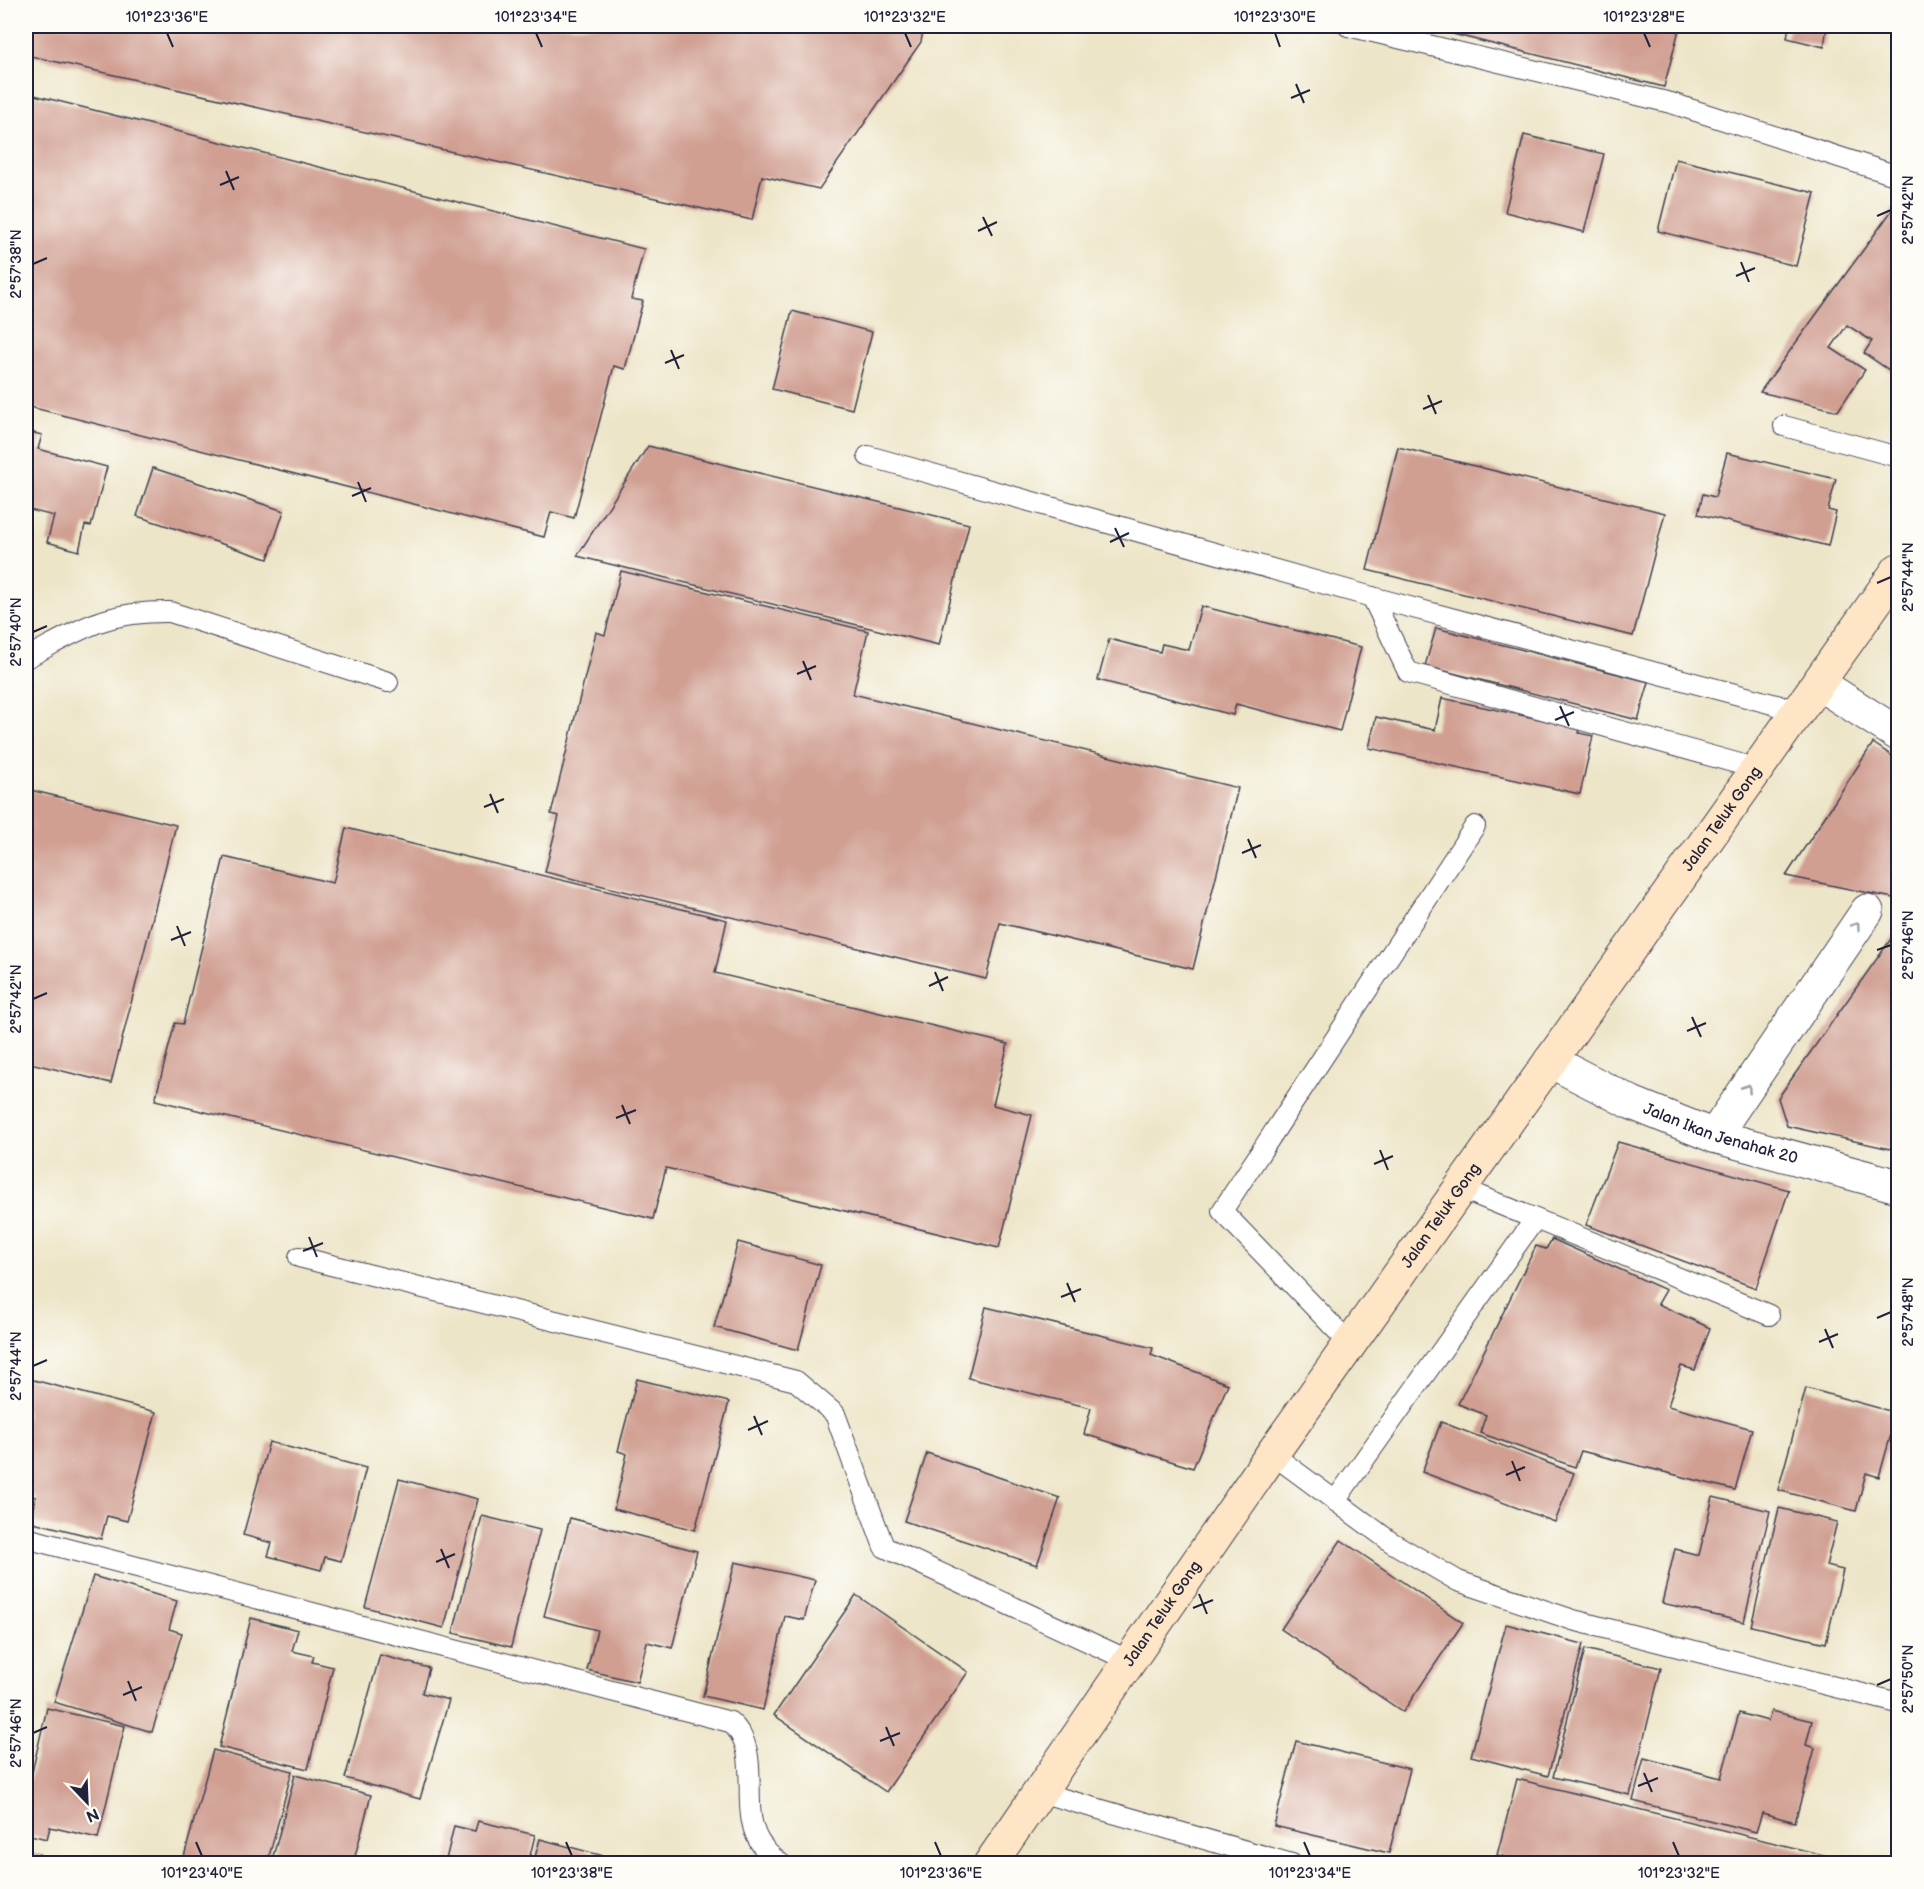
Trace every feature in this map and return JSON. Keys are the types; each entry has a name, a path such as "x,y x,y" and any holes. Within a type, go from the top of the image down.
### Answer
{"street":[{"name":"Jalan Teluk Gong","path":"990,1863 1272,1454 1899,570"},
{"path":"1818,683 1899,734"},
{"path":"1714,1136 1867,911"},
{"name":"Jalan Ikan Jenahak 20","path":"1550,1061 1632,1103 1714,1136 1897,1183"}],"lane":[{"path":"1348,26 1671,103 1899,176"},
{"path":"1784,426 1899,457"},
{"path":"868,456 1372,597 1799,711"},
{"path":"1372,597 1408,672 1758,768"},
{"path":"26,658 79,628 106,618 137,612 170,612 388,682"},
{"path":"1350,1344 1222,1211 1475,826"},
{"path":"1460,1188 1768,1315"},
{"path":"1335,1501 1534,1219"},
{"path":"299,1257 796,1381 835,1413 884,1547 1130,1661"},
{"path":"1272,1454 1391,1542 1458,1581 1573,1620 1899,1702"},
{"path":"26,1538 730,1722 741,1730 747,1744 753,1823 762,1847 781,1863"},
{"path":"1040,1792 1292,1863"},
{"path":"26,1861 37,1863"}],"building":[{"path":"26,26 924,26 921,42 819,189 762,176 752,220 26,55"},
{"path":"1421,26 1680,26 1664,87"},
{"path":"1789,26 1827,26 1824,47 1787,38"},
{"path":"26,93 644,249 631,299 643,301 625,369 614,366 574,518 551,512 544,537 26,406"},
{"path":"1524,135 1604,154 1584,232 1505,212"},
{"path":"1676,159 1815,193 1796,266 1658,231"},
{"path":"1898,202 1898,376 1864,353 1872,341 1847,325 1831,348 1865,370 1838,411 1760,392"},
{"path":"792,311 872,332 852,409 772,389"},
{"path":"26,431 42,435 38,449 107,467 91,526 85,525 79,551 47,542 54,516 26,509"},
{"path":"648,446 969,524 939,645 577,556"},
{"path":"1398,447 1665,513 1633,636 1367,570"},
{"path":"1727,453 1836,479 1828,510 1836,512 1828,546 1698,514 1703,494 1715,497"},
{"path":"153,468 284,511 268,559 137,516"},
{"path":"621,571 868,631 853,694 1238,788 1193,969 1000,923 986,979 545,872 559,816 551,814 596,632 605,635"},
{"path":"1201,606 1361,647 1340,731 1236,704 1233,715 1098,680 1109,639 1160,652 1162,644 1189,650"},
{"path":"1436,628 1649,682 1638,720 1425,666"},
{"path":"1442,698 1580,728 1579,733 1593,736 1580,794 1369,748 1376,717 1435,730"},
{"path":"1873,743 1898,760 1898,899 1786,876"},
{"path":"26,789 176,825 111,1083 26,1062"},
{"path":"346,828 727,920 715,973 1008,1044 993,1105 1032,1115 999,1248 666,1168 653,1219 155,1100 175,1023 183,1024 224,857 333,883"},
{"path":"1898,929 1898,1137 1890,1149 1787,1126 1778,1098"},
{"path":"1618,1142 1789,1190 1756,1288 1586,1225"},
{"path":"1552,1239 1666,1290 1658,1304 1710,1328 1695,1370 1681,1366 1668,1406 1752,1429 1735,1490 1581,1451 1575,1467 1480,1433 1486,1415 1458,1404 1536,1246 1546,1249"},
{"path":"738,1242 821,1265 798,1350 714,1327"},
{"path":"986,1307 1153,1348 1151,1355 1228,1384 1193,1468 1084,1434 1091,1408 968,1378"},
{"path":"26,1378 156,1412 127,1521 107,1516 101,1539 29,1521 36,1497 26,1495"},
{"path":"637,1379 729,1402 695,1530 614,1509 627,1454 618,1451"},
{"path":"1806,1388 1897,1413 1879,1477 1866,1473 1856,1511 1778,1490"},
{"path":"1441,1422 1574,1473 1555,1522 1422,1472"},
{"path":"269,1442 366,1468 341,1561 325,1557 321,1570 268,1556 272,1543 243,1535"},
{"path":"927,1453 1060,1498 1037,1565 904,1521"},
{"path":"399,1479 478,1499 444,1628 365,1607"},
{"path":"1713,1497 1770,1511 1744,1622 1662,1603 1675,1549 1699,1555"},
{"path":"1779,1508 1837,1522 1826,1566 1843,1570 1826,1643 1751,1626"},
{"path":"482,1516 540,1530 511,1647 453,1633"},
{"path":"570,1518 697,1551 672,1648 647,1642 637,1682 587,1670 597,1630 544,1616"},
{"path":"1341,1540 1463,1623 1403,1712 1281,1629"},
{"path":"735,1562 815,1580 804,1620 785,1616 763,1710 703,1696"},
{"path":"93,1576 177,1601 169,1629 182,1633 152,1732 54,1702"},
{"path":"856,1595 968,1672 886,1792 774,1715"},
{"path":"251,1618 298,1630 292,1651 314,1656 312,1662 333,1667 308,1769 219,1747"},
{"path":"1506,1624 1583,1644 1548,1776 1471,1756"},
{"path":"1585,1649 1661,1668 1630,1795 1553,1777"},
{"path":"380,1655 429,1668 422,1693 449,1700 420,1799 345,1778"},
{"path":"47,1708 125,1726 98,1838 50,1827 47,1839 26,1834 26,1798"},
{"path":"1771,1711 1812,1721 1806,1745 1815,1748 1795,1822 1762,1813 1756,1832 1633,1801 1644,1758 1721,1778 1739,1713 1768,1721"},
{"path":"1296,1741 1410,1769 1389,1853 1274,1826"},
{"path":"213,1750 292,1771 267,1864 182,1864"},
{"path":"295,1775 371,1795 353,1864 271,1864"},
{"path":"1517,1779 1856,1864 1533,1864 1497,1855"},
{"path":"478,1821 535,1835 528,1864 445,1864 454,1826 475,1831"},
{"path":"540,1839 630,1863 630,1864 533,1864"}]}
